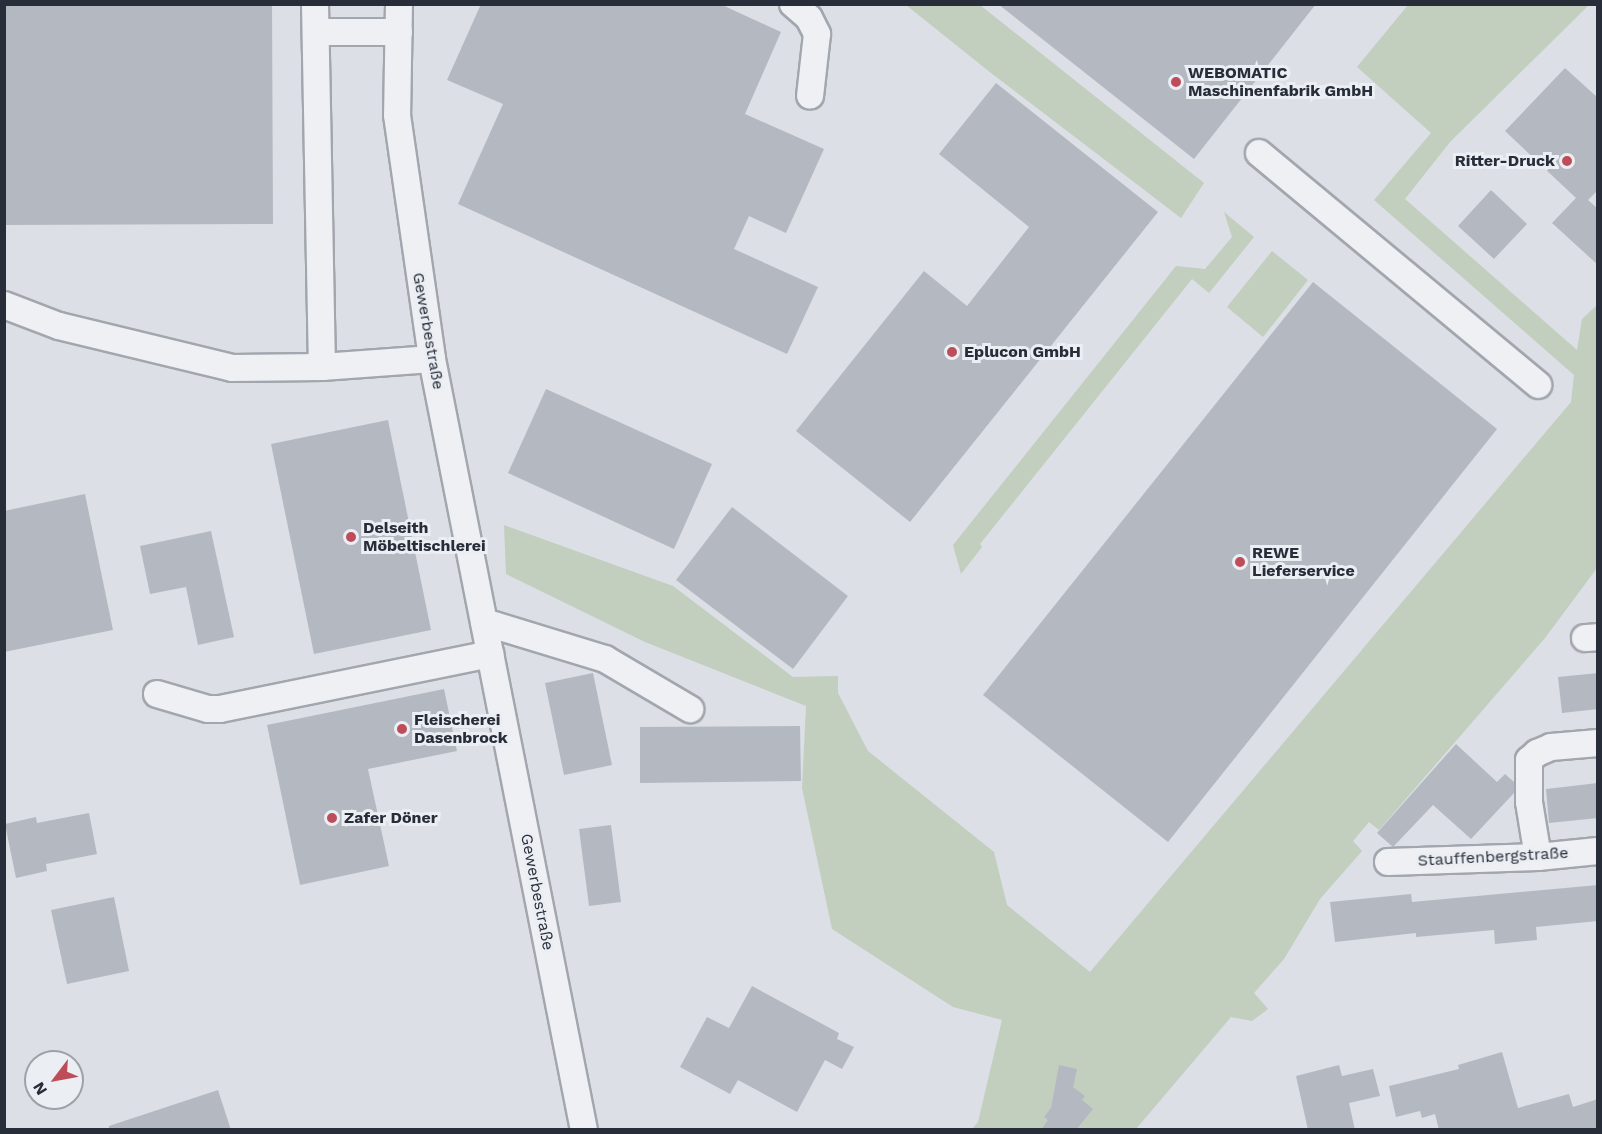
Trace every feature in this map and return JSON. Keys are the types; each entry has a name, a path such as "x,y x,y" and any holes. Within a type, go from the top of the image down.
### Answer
{"street":[{"path":"315,4 322,367"},
{"name":"Gewerbestraße","path":"399,4 397,115 432,359 584,1130"},
{"path":"793,4 809,18 817,34 810,96"},
{"path":"316,32 399,32"},
{"path":"1259,153 1538,385"},
{"path":"4,305 59,326 232,368 322,367 432,359"},
{"path":"484,622 605,659 690,709"},
{"path":"158,694 208,709 220,709 490,654"},
{"path":"1538,857 1529,802 1529,760 1551,747 1598,743"},
{"name":"Stauffenbergstraße","path":"1388,862 1538,857 1598,851"}],"green space":[{"path":"906,5 980,5 1204,183 1181,218 991,73"},
{"path":"1408,5 1589,5 1450,142 1405,199 1577,350 1582,319 1597,305 1597,568 1545,638 1379,830 1369,822 1353,841 1362,851 1320,899 1284,959 1254,993 1268,1009 1252,1021 1231,1017 1136,1129 972,1129 978,1122 1002,1020 953,1007 832,929 802,788 806,706 645,642 506,574 504,525 673,586 793,677 838,676 838,693 868,751 994,852 1007,905 1090,972 1571,402 1574,375 1374,200 1431,133 1357,67"},
{"path":"1224,212 1254,237 1209,293 1192,279 980,544 982,547 961,574 953,545 1176,266 1205,269 1232,237"},
{"path":"1272,251 1308,280 1263,337 1227,307"}],"building":[{"path":"4,4 272,4 273,224 4,225"},
{"path":"481,4 720,4 781,32 745,114 824,149 786,233 749,216 734,249 818,287 787,354 458,204 503,104 447,80"},
{"name":"WEBOMATIC Maschinenfabrik GmbH","path":"998,4 1316,4 1194,159"},
{"name":"Ritter-Druck","path":"1565,68 1598,98 1598,190 1588,200 1598,209 1598,265 1552,223 1576,198 1505,131"},
{"path":"996,83 1158,212 910,522 796,431 924,271 967,306 1029,227 939,154"},
{"path":"1491,190 1527,224 1494,259 1458,226"},
{"name":"REWE Lieferservice","path":"1313,282 1497,429 1168,842 983,695"},
{"path":"546,389 712,464 674,549 508,473"},
{"name":"Delseith Möbeltischlerei","path":"388,420 431,630 314,654 271,444"},
{"path":"85,494 113,630 4,652 4,511"},
{"path":"732,507 848,596 793,669 676,580"},
{"path":"211,531 234,637 198,645 186,587 150,594 140,546"},
{"path":"593,673 612,765 564,775 545,683"},
{"path":"1598,673 1598,709 1562,713 1558,677"},
{"name":"Zafer Döner","path":"444,689 457,751 368,769 389,866 300,885 267,725"},
{"path":"800,726 801,781 640,783 640,727"},
{"path":"1456,744 1497,782 1505,774 1514,782 1514,793 1471,839 1433,805 1393,847 1377,833"},
{"path":"1598,783 1598,818 1549,823 1546,789"},
{"path":"89,813 97,854 46,864 47,871 16,878 5,824 36,817 37,823"},
{"path":"611,825 621,902 589,906 579,829"},
{"path":"1598,885 1598,921 1536,927 1537,940 1495,944 1494,930 1416,937 1416,933 1335,942 1330,902 1411,894 1412,902"},
{"path":"114,897 129,971 67,984 51,910"},
{"path":"752,986 839,1033 837,1039 854,1047 842,1069 825,1060 797,1112 738,1080 730,1094 680,1067 707,1017 729,1028"},
{"path":"1502,1052 1518,1108 1569,1094 1573,1107 1598,1099 1598,1130 1439,1130 1435,1114 1422,1118 1420,1111 1396,1117 1389,1086 1459,1069 1458,1065"},
{"path":"1059,1065 1077,1069 1073,1087 1085,1096 1082,1100 1093,1109 1076,1130 1041,1130 1048,1120 1044,1117 1051,1108"},
{"path":"1339,1065 1342,1076 1373,1069 1380,1096 1349,1103 1355,1130 1308,1130 1296,1076"},
{"path":"218,1090 231,1130 109,1130 109,1126"}],"place":[{"name":"WEBOMATIC Maschinenfabrik GmbH","path":"1176,82"},
{"name":"Ritter-Druck","path":"1567,161"},
{"name":"Eplucon GmbH","path":"952,352"},
{"name":"Delseith Möbeltischlerei","path":"351,537"},
{"name":"REWE Lieferservice","path":"1240,562"},
{"name":"Fleischerei Dasenbrock","path":"402,729"},
{"name":"Zafer Döner","path":"332,818"}]}
